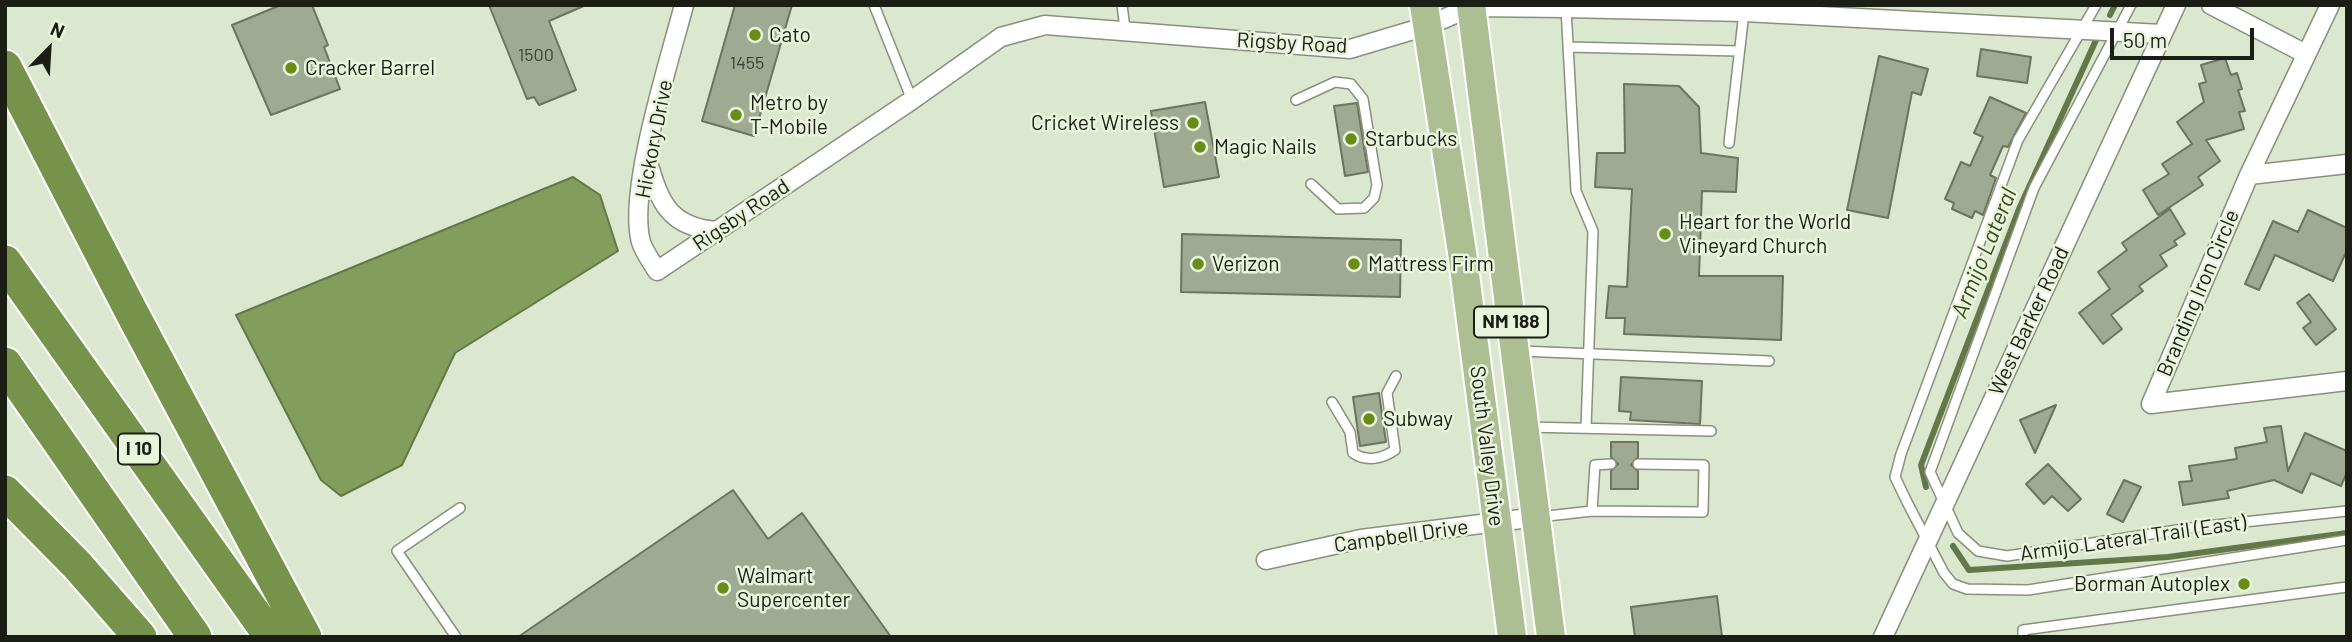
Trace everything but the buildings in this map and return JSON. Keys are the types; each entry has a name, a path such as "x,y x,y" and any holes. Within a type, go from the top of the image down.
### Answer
{"highway":[{"path":"5,67 131,313 305,637"},
{"name":"I 10","path":"5,262 271,637"},
{"path":"5,364 195,637"},
{"path":"5,492 77,565 139,637"}],"main road":[{"name":"South Valley Drive","path":"1471,6 1551,637"},
{"name":"South Valley Drive","path":"1425,16 1463,259 1512,637"}],"street":[{"name":"Hickory Drive","path":"657,271 641,243 639,197 684,5"},
{"name":"West Barker Road","path":"1883,637 2176,5"},
{"path":"2211,5 2306,54"},
{"name":"Branding Iron Circle","path":"2330,5 2249,175 2151,404 2347,381"},
{"name":"Rigsby Road","path":"657,271 1001,37 1045,25 1125,29 1350,49 1425,16 1471,6 1744,12 1843,11 2162,34"},
{"path":"647,156 656,190 671,216 695,229 717,231"},
{"path":"2249,175 2347,164"},
{"name":"Campbell Drive","path":"1266,560 1361,539 1537,517"}],"lane":[{"path":"874,5 912,100"},
{"path":"1122,5 1125,29"},
{"path":"2096,5 2018,140 1901,454 1895,477 1927,542 1953,584 1967,590 2028,590 2347,540"},
{"name":"Armijo Lateral Trail (East)","path":"2131,5 2034,188 1952,405 1930,472 1958,533 1978,551 2007,556 2197,527 2347,511"},
{"path":"1566,8 1576,191 1593,231 1586,428"},
{"path":"1729,144 1744,12"},
{"path":"1568,47 1738,51"},
{"path":"1296,100 1335,82 1351,84 1363,99 1377,185 1374,198 1364,208 1352,211 1338,209 1311,184"},
{"path":"1515,351 1769,360"},
{"path":"1332,402 1349,432 1353,453 1361,459 1384,457 1395,450 1388,393 1396,376"},
{"path":"1525,427 1711,431"},
{"path":"1592,511 1595,466 1611,464"},
{"path":"1537,517 1592,511 1703,512 1704,465 1638,464"},
{"path":"456,637 397,551 460,508"},
{"path":"2023,637 2023,629 2347,587"}],"shaded area":[{"path":"573,177 600,195 618,251 455,353 402,465 341,496 321,480 236,315"}],"waterway":[{"name":"Armijo Lateral","path":"2110,15 2115,5"},
{"name":"Armijo Lateral","path":"1926,487 1921,465 2019,209 2097,38"},
{"name":"Armijo Lateral","path":"1953,546 1969,570 2168,557 2347,533"}],"place":[{"name":"Cato","path":"755,35"},
{"name":"Cracker Barrel","path":"291,68"},
{"name":"Metro by T-Mobile","path":"736,115"},
{"name":"Cricket Wireless","path":"1193,123"},
{"name":"Starbucks","path":"1351,139"},
{"name":"Magic Nails","path":"1200,147"},
{"name":"Heart for the World Vineyard Church","path":"1665,234"},
{"name":"Verizon","path":"1198,264"},
{"name":"Mattress Firm","path":"1354,264"},
{"name":"Subway","path":"1369,419"},
{"name":"Borman Autoplex","path":"2244,584"},
{"name":"Walmart Supercenter","path":"723,588"}]}
